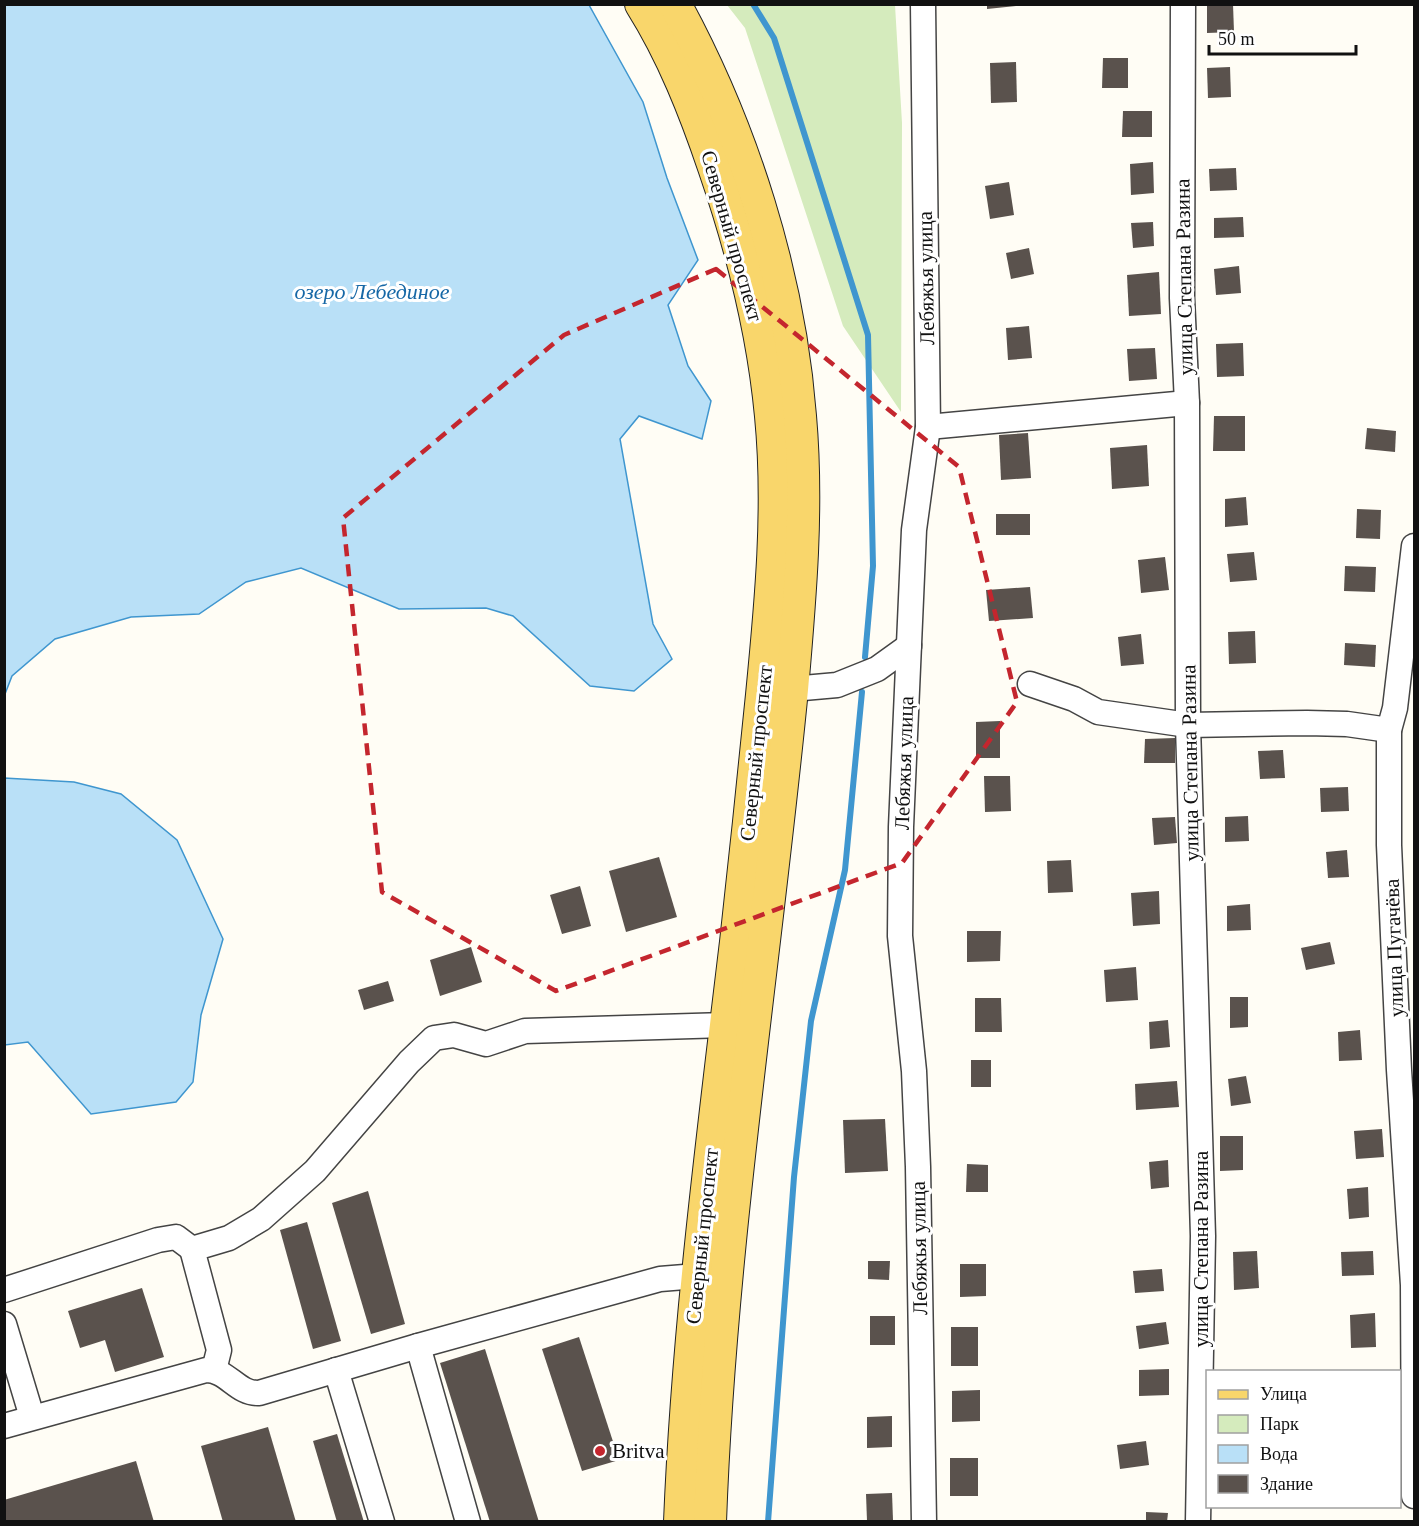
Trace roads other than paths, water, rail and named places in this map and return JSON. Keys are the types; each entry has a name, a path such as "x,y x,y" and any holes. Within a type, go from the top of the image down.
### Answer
{"main road":[{"name":"Северный проспект","path":"641,4 672,59 699,122 754,302 769,398 774,478 757,891 717,1381 710,1521"},
{"name":"Северный проспект","path":"675,4 698,46 743,162 768,239 791,342 800,416 803,477 799,615 792,689 757,891 726,1025 697,1276 688,1379 680,1521"}],"street":[{"name":"Лебяжья улица","path":"923,4 928,427 914,530 900,936 915,1095 924,1521"},
{"name":"улица Степана Разина","path":"1183,4 1182,298 1187,403 1188,726 1203,1236 1198,1521"},
{"path":"928,427 1187,403"},
{"name":"улица Пугачёва","path":"1414,546 1395,708 1389,730 1389,845 1399,1070 1413,1285 1414,1496"},
{"path":"792,689 837,685 877,669 909,646"},
{"path":"1030,684 1074,699 1098,712 1188,726 1307,723 1347,724 1389,730"},
{"path":"192,1249 229,1238 269,1212 315,1171 409,1062 434,1038 454,1035 486,1044 525,1031 726,1025"},
{"path":"4,1290 158,1240 176,1237 192,1249 219,1350 214,1370"},
{"path":"4,1426 214,1370 248,1393 260,1393 418,1346 660,1279 697,1276"},
{"path":"4,1324 32,1417"},
{"path":"418,1346 468,1521"},
{"path":"336,1370 382,1521"}],"water":[{"name":"озеро Лебединое","path":"5,4 589,5 643,102 667,178 698,260 668,305 688,366 711,401 702,439 639,416 620,439 653,624 672,659 634,691 590,686 513,616 486,608 399,609 301,568 246,582 199,614 131,617 55,639 12,676 5,694"},
{"path":"4,778 74,782 121,794 177,840 223,939 201,1015 193,1082 176,1102 91,1114 28,1042 5,1045"}],"waterway":[{"path":"753,4 774,38 868,335 873,566 865,657"},
{"path":"768,1522 794,1177 811,1021 845,870 862,692"}],"place":[{"name":"Britva","path":"600,1451"}]}
